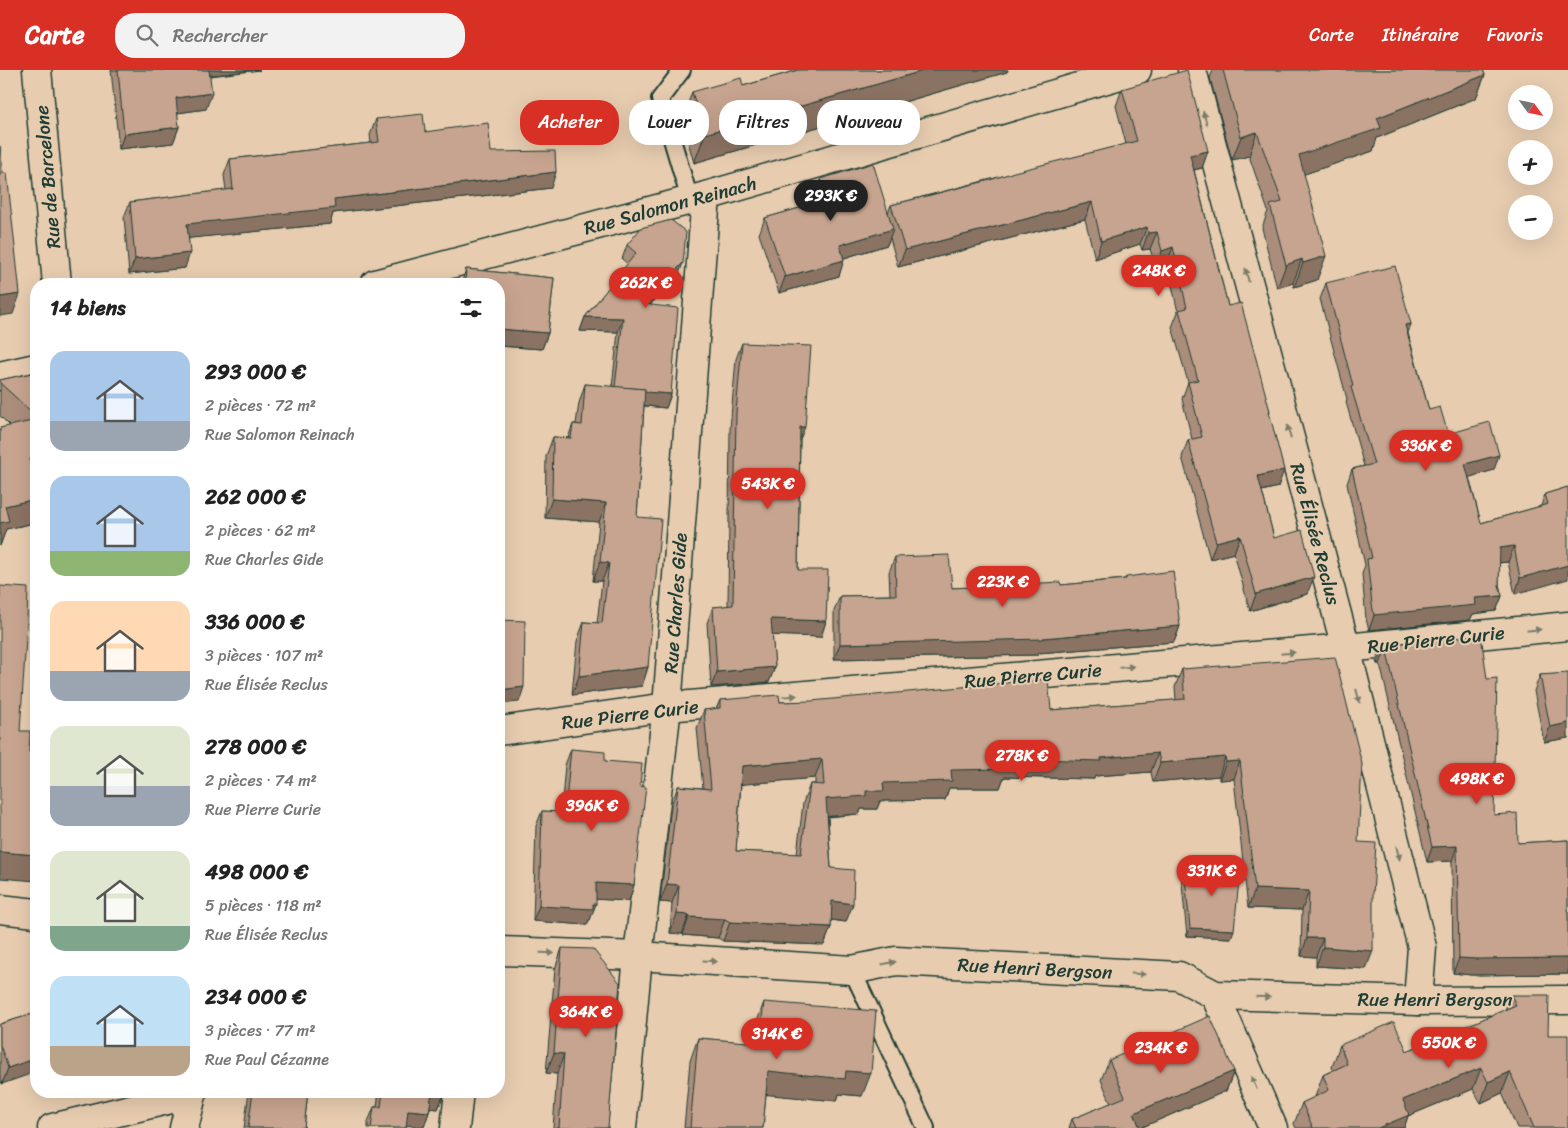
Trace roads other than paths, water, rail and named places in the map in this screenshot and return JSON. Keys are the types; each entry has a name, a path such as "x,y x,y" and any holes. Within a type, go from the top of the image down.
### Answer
{"street":[{"name":"Rue de Barcelone","path":"37,70 56,278"},
{"name":"Rue Salomon Reinach","path":"398,278 698,198 1137,70"},
{"name":"Rue Élisée Reclus","path":"1192,70 1346,648 1422,947 1418,1001"},
{"name":"Rue Charles Gide","path":"622,1128 638,956 667,707 698,198"},
{"path":"0,376 30,369"},
{"name":"Rue Pierre Curie","path":"505,730 667,707 1346,648 1568,626"},
{"path":"0,909 30,912"},
{"name":"Rue Henri Bergson","path":"505,951 638,956 852,970 896,961 1179,976 1214,995 1418,1001 1568,1000"},
{"path":"1214,995 1273,1128"},
{"path":"52,1128 173,1098"},
{"path":"184,1128 192,1098"},
{"path":"455,1128 458,1098"}],"lane":[{"path":"682,70 660,99 698,198"},
{"path":"852,970 926,1128"}]}
